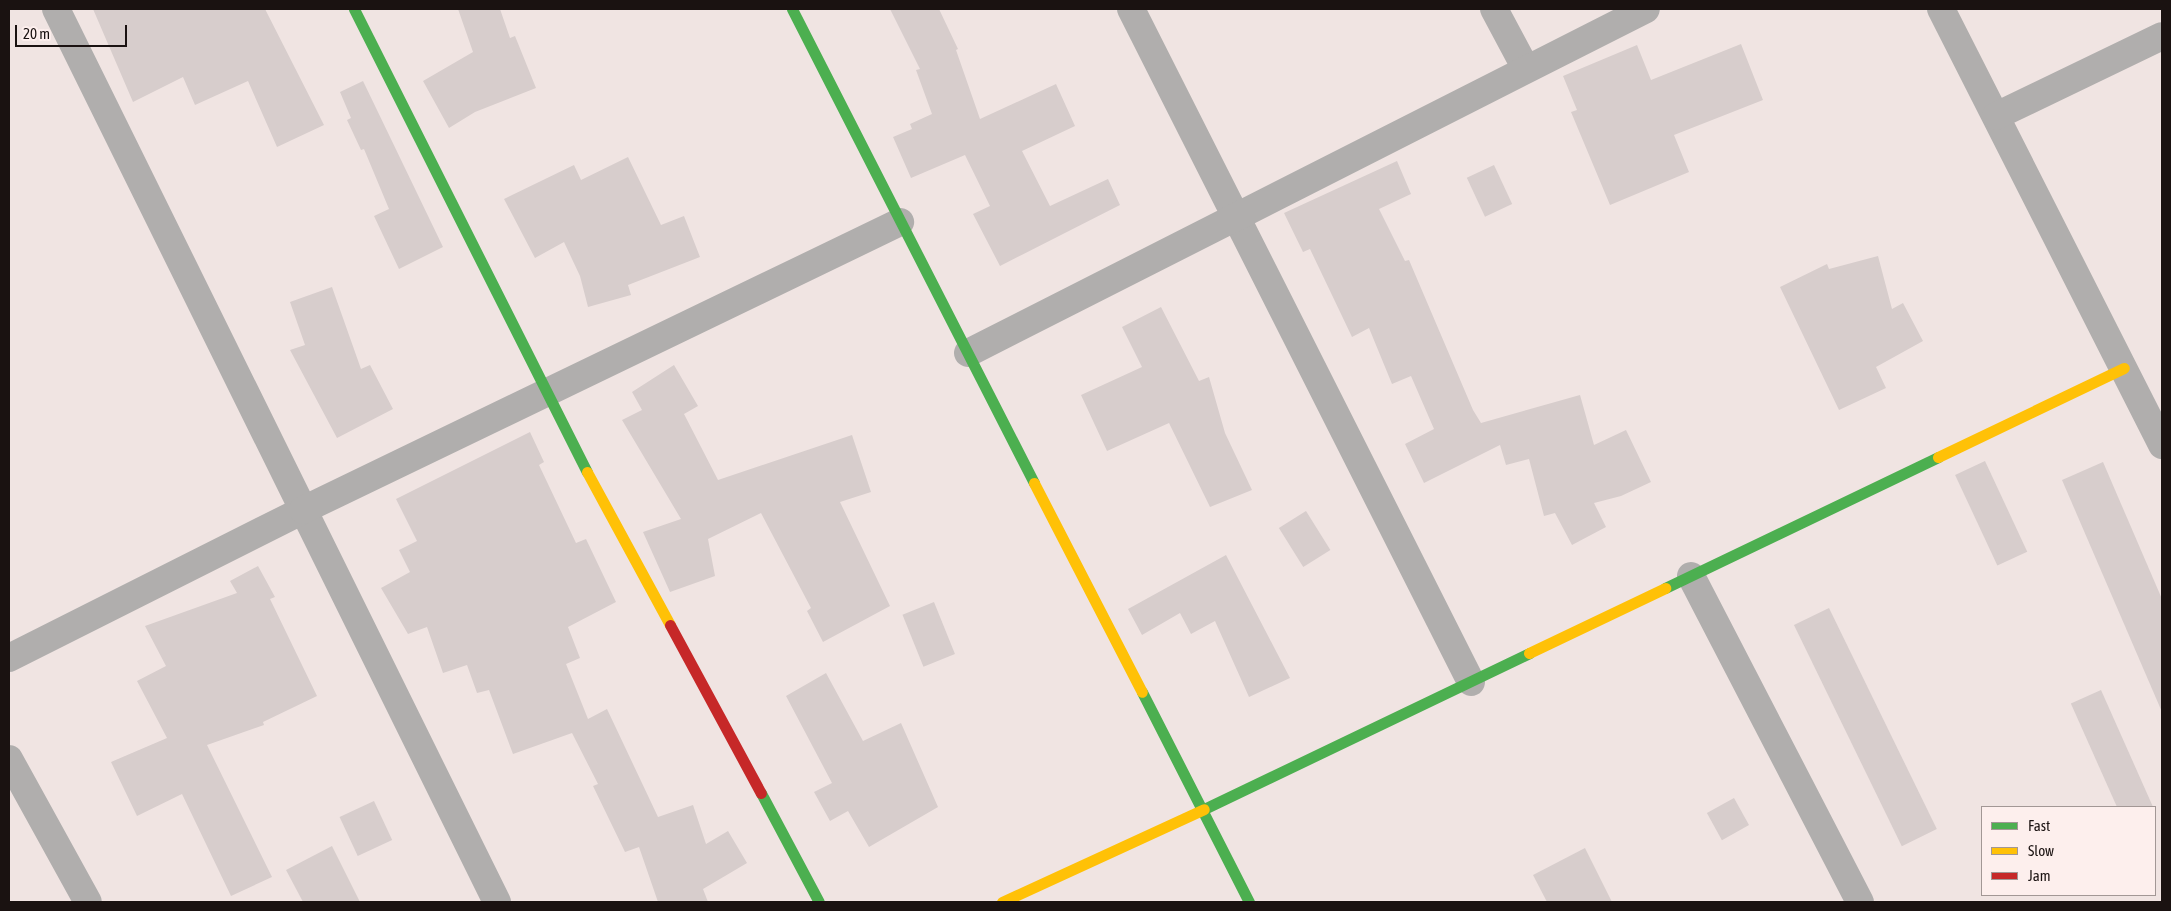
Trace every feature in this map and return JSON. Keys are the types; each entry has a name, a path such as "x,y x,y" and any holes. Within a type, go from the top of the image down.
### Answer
{"street":[{"path":"56,9 497,902"},
{"path":"354,9 545,393 819,902"},
{"path":"792,9 1249,902"},
{"path":"1131,9 1471,682"},
{"path":"1494,9 1526,69"},
{"path":"968,353 1236,215 1646,9"},
{"path":"1941,9 2160,435"},
{"path":"1996,116 2162,36"},
{"path":"9,658 303,510 900,222"},
{"path":"1002,902 1202,810 1471,682 2124,368"},
{"path":"1691,576 1860,902"},
{"path":"9,759 88,902"}],"building":[{"path":"93,9 265,9 324,125 277,147 248,81 195,105 183,77 133,102"},
{"path":"458,9 500,9 510,38 515,36 536,88 475,112 449,128 423,81 473,52"},
{"path":"890,9 939,9 958,49 956,50 980,119 1056,84 1075,126 1022,151 1050,206 1108,179 1120,205 1000,266 973,214 990,206 965,155 911,178 893,137 912,129 910,124 932,114 916,70 920,69"},
{"path":"1741,44 1763,100 1674,135 1689,172 1610,205 1571,112 1577,110 1563,76 1637,45 1651,80"},
{"path":"363,81 443,247 399,269 374,216 389,209 364,149 361,150 347,120 351,118 340,92"},
{"path":"628,157 661,225 684,216 700,257 628,285 631,295 588,307 580,276 564,242 535,258 504,199 574,165 581,180"},
{"path":"1397,161 1411,194 1379,209 1405,261 1409,260 1473,410 1481,423 1580,395 1594,445 1626,430 1651,482 1621,496 1594,503 1606,527 1572,545 1555,513 1544,516 1529,459 1506,465 1500,445 1424,483 1405,444 1434,429 1411,376 1392,384 1369,328 1352,337 1310,249 1303,252 1284,213"},
{"path":"1494,165 1512,204 1485,217 1467,178"},
{"path":"1878,256 1892,309 1903,303 1923,341 1876,367 1886,388 1839,410 1780,287 1827,264 1829,269"},
{"path":"332,287 361,369 370,365 393,409 337,438 290,350 305,345 290,302"},
{"path":"1161,307 1199,381 1209,377 1225,433 1252,490 1210,507 1169,423 1107,451 1081,395 1142,367 1122,327"},
{"path":"674,365 698,406 684,414 718,480 852,435 871,492 840,502 890,606 823,642 807,611 811,608 761,513 708,539 715,576 670,592 643,532 681,519 622,420 642,410 632,392"},
{"path":"530,432 544,462 539,465 576,543 586,539 616,602 568,627 580,658 566,664 588,719 607,709 658,817 693,805 706,844 728,831 747,863 703,889 708,902 658,902 639,847 625,852 593,786 598,784 572,733 513,754 489,690 477,693 467,665 443,673 427,627 408,634 381,588 410,572 399,550 417,541 396,499"},
{"path":"1985,461 2027,552 1997,566 1955,475"},
{"path":"2103,462 2162,599 2162,712 2062,480"},
{"path":"1306,511 1330,550 1303,567 1279,528"},
{"path":"1226,555 1290,678 1249,697 1215,621 1191,634 1180,613 1142,635 1128,609"},
{"path":"258,566 275,597 270,599 317,696 263,722 264,725 207,745 272,877 231,896 182,794 137,816 111,762 167,738 137,681 166,666 145,626 237,593 230,581"},
{"path":"934,602 955,654 923,667 902,615"},
{"path":"1829,608 1937,829 1902,846 1794,625"},
{"path":"826,673 863,741 901,723 938,807 869,847 848,811 830,821 814,792 832,783 786,696"},
{"path":"2101,690 2153,806 2117,806 2071,703"},
{"path":"1734,798 1749,825 1722,840 1707,813"},
{"path":"374,801 392,840 358,856 340,817"},
{"path":"332,846 360,902 303,902 286,870"},
{"path":"1585,848 1612,902 1547,902 1533,875"}],"traffic: fast":[{"path":"354,9 587,472"},
{"path":"792,9 1034,483"},
{"path":"1665,588 1938,457"},
{"path":"1204,809 1529,653"},
{"path":"1142,692 1249,902"},
{"path":"761,793 819,902"}],"traffic: slow":[{"path":"1938,457 2124,368"},
{"path":"587,472 670,625"},
{"path":"1034,483 1142,692"},
{"path":"1529,653 1665,588"},
{"path":"1002,902 1204,809"}],"traffic: jam":[{"path":"670,625 761,793"}]}
